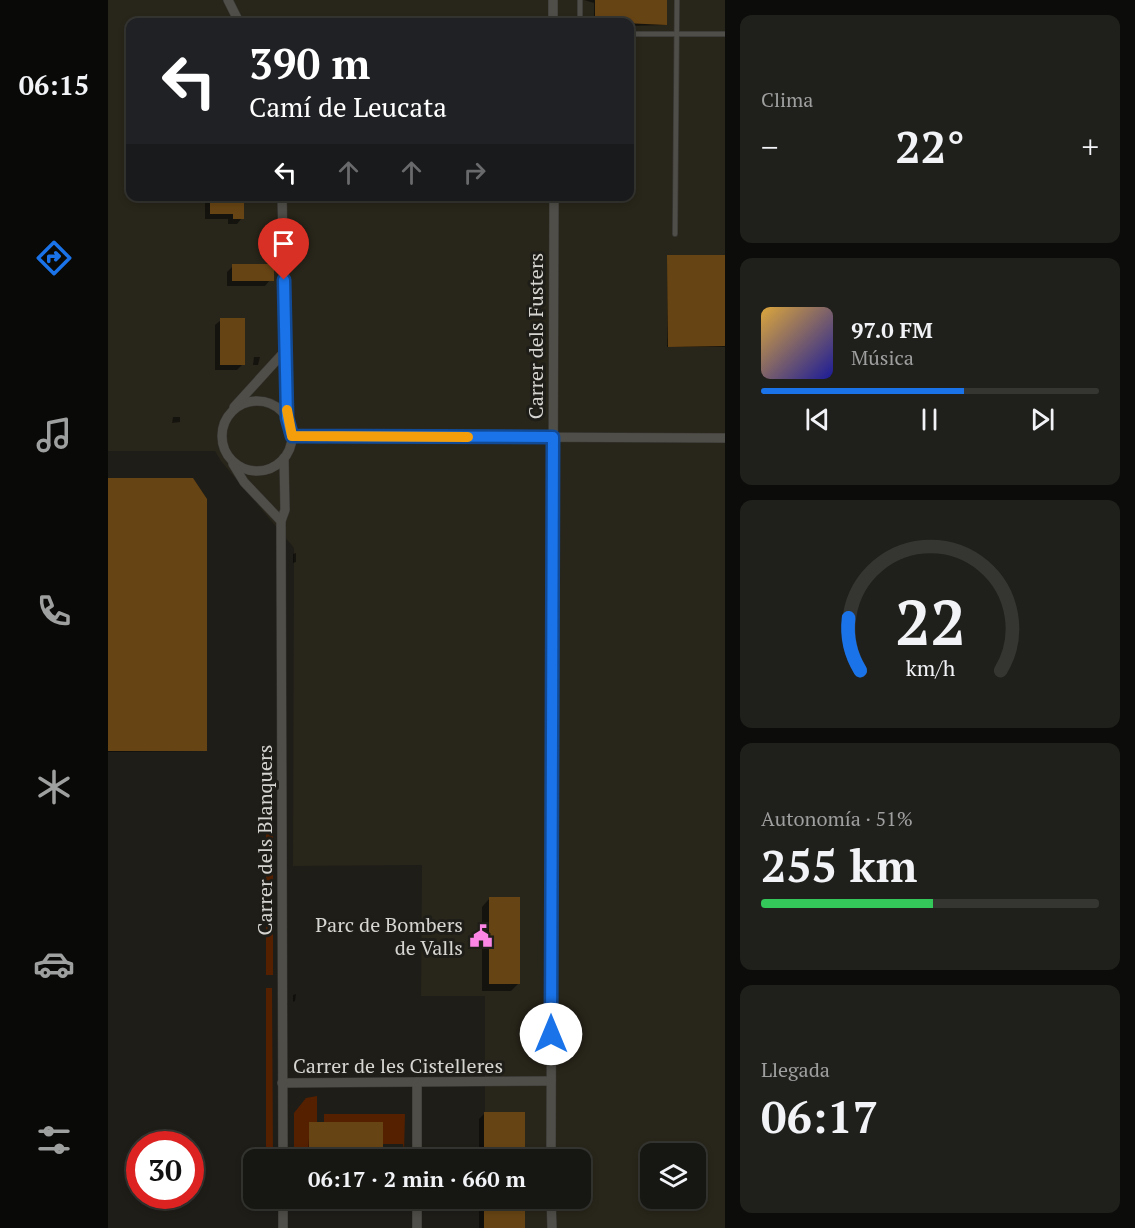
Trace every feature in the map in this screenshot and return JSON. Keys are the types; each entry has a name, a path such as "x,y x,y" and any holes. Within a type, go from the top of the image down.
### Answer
{"street":[{"path":"228,0 237,18"},
{"path":"552,0 553,18"},
{"path":"232,461 243,469 256,471 269,469 284,458 290,448 292,436 287,418 282,201"},
{"name":"Carrer dels Fusters","path":"551,1149 554,201"},
{"path":"281,520 244,482 225,451 222,439 223,426 243,394 285,351"},
{"path":"229,415 239,406 259,401 278,408 287,418"},
{"path":"292,436 725,438"},
{"name":"Carrer dels Blanquers","path":"283,1149 281,520 285,510 284,458"},
{"path":"417,1082 417,1149"},
{"name":"Carrer de les Cistelleres","path":"282,1083 550,1082"},
{"path":"283,1209 283,1228"},
{"path":"417,1209 417,1228"},
{"path":"551,1209 552,1228"}],"lane":[{"path":"580,0 580,18"},
{"path":"675,234 677,0"},
{"path":"634,34 725,34"}],"shaded area":[{"path":"108,0 725,0 725,1228 485,1228 485,1209 591,1209 591,1149 485,1149 485,996 421,996 422,865 293,866 294,548 215,451 108,451"},
{"path":"266,827 271,827 273,831 273,975 266,975"},
{"path":"266,988 272,988 273,1149 266,1149"},
{"path":"317,1096 317,1122 309,1122 309,1149 294,1149 294,1113 306,1098"},
{"path":"324,1114 405,1114 404,1149 403,1144 383,1144 324,1122"}],"building":[{"path":"595,0 667,0 667,25 634,23 634,18 595,18"},
{"path":"210,201 244,201 244,219 233,219 233,214 210,214"},
{"path":"667,255 725,255 725,346 668,347"},
{"path":"232,264 274,264 274,281 232,281"},
{"path":"220,318 245,318 245,365 220,365"},
{"path":"108,478 193,478 207,499 207,751 108,751"},
{"path":"489,897 520,897 520,984 489,984"},
{"path":"484,1112 525,1112 525,1149 484,1149"},
{"path":"309,1122 383,1122 383,1149 309,1149"},
{"path":"484,1209 525,1209 525,1228 484,1228"}],"slow traffic":[{"path":"287,410 292,436 468,437"}],"place":[{"name":"Parc de Bombers de Valls","path":"481,936"}],"route":[{"path":"284,280 287,418 292,436 553,437 551,1034"}]}
